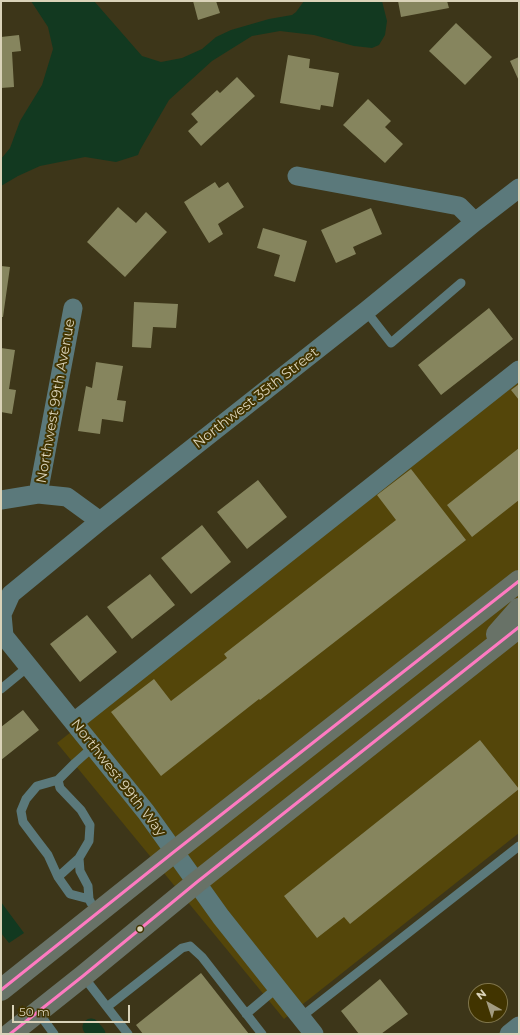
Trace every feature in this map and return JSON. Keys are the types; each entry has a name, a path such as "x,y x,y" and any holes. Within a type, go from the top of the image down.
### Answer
{"main road":[{"path":"1,990 93,906 175,851 519,581"},
{"path":"476,662 519,609"},
{"path":"10,1034 84,976 197,882 519,627"}],"street":[{"path":"297,176 459,206 474,222"},
{"name":"Northwest 35th Street","path":"2,614 11,594 100,521 366,311 474,222 519,188"},
{"name":"Northwest 99th Avenue","path":"38,494 73,308"},
{"path":"74,722 519,370"},
{"name":"Northwest 99th Avenue","path":"1,500 38,494 67,497 100,521"},
{"name":"Northwest 99th Way","path":"2,614 4,636 146,812 221,916 314,1034"},
{"path":"509,1034 519,1026"}],"lane":[{"path":"366,311 391,343 461,283"},
{"path":"1,689 29,666"},
{"path":"93,906 70,894 58,876 48,855 23,822 21,811 26,799 37,786 58,780 94,746"},
{"path":"58,780 60,788 80,810 90,825 89,841 79,858 58,876"},
{"path":"301,1017 519,846"},
{"path":"79,858 80,871 88,886 93,906"},
{"path":"107,1007 182,948 190,946 202,958 262,1034"},
{"path":"84,976 128,1034"},
{"path":"246,1014 278,987"},
{"path":"38,1012 54,1034"}],"shaded area":[{"path":"31,1 94,1 142,56 161,62 182,58 202,49 216,37 231,30 269,19 292,15 304,1 382,1 387,21 385,35 379,45 372,48 354,46 314,35 280,31 252,36 212,61 169,100 138,155 116,162 85,157 40,166 1,186 1,159 10,148 20,121 42,85 53,49 48,27"},
{"path":"519,381 519,833 284,1019 57,743"},
{"path":"1,902 24,933 9,943 1,933"}],"building":[{"path":"193,1 216,1 220,13 198,20"},
{"path":"398,1 447,1 449,8 401,17"},
{"path":"456,23 492,57 465,85 429,51"},
{"path":"19,35 21,51 12,52 14,87 1,88 1,37"},
{"path":"288,55 310,59 309,68 339,73 333,107 321,105 320,110 280,103"},
{"path":"519,57 519,81 510,61"},
{"path":"237,77 255,96 201,146 188,131 198,122 191,114 217,90 220,93"},
{"path":"368,99 391,121 385,127 403,144 385,163 343,125"},
{"path":"215,182 219,188 228,182 244,207 218,224 223,234 209,243 184,202"},
{"path":"118,207 136,223 146,212 167,232 125,277 87,242"},
{"path":"371,208 382,234 353,247 356,254 336,263 321,230"},
{"path":"263,228 307,241 295,282 274,276 280,255 257,248"},
{"path":"1,266 10,267 3,317 1,317"},
{"path":"134,302 178,304 176,328 153,327 151,348 132,347"},
{"path":"489,308 513,339 441,395 418,365"},
{"path":"1,348 15,350 9,389 16,390 12,414 1,412"},
{"path":"96,362 123,366 117,400 126,401 123,422 102,419 100,434 78,431 86,386 92,388"},
{"path":"519,384 519,400 511,390"},
{"path":"519,448 519,500 472,537 447,505"},
{"path":"411,469 466,540 161,776 111,712 154,679 171,701 227,658 224,654 396,520 377,495"},
{"path":"258,480 287,517 247,549 217,512"},
{"path":"202,525 231,562 191,594 161,558"},
{"path":"150,574 175,605 132,639 107,607"},
{"path":"87,615 117,652 80,682 50,644"},
{"path":"23,710 39,730 1,760 1,727"},
{"path":"480,740 519,789 350,924 344,917 317,938 284,896"},
{"path":"201,973 249,1034 143,1034 136,1025"},
{"path":"380,979 408,1014 381,1034 359,1034 341,1011"}],"waterway":[{"path":"91,1027 97,1034"}],"transit line":[{"path":"1,990 175,851 519,581"},
{"path":"10,1034 197,882 519,627"}]}
